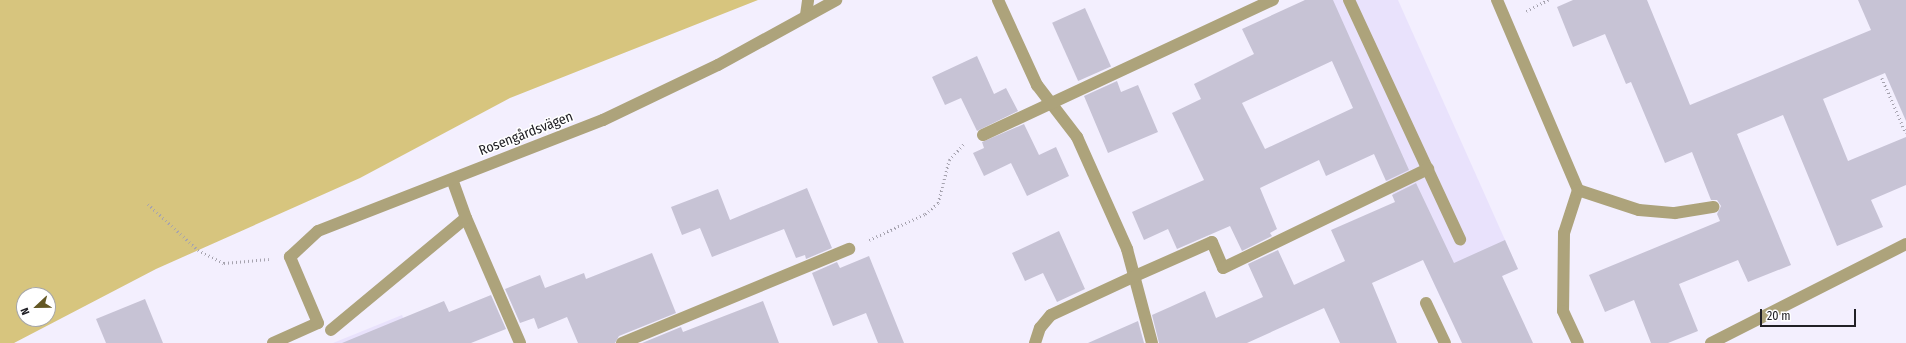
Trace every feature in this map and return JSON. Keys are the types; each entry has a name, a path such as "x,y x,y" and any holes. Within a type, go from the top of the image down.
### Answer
{"street":[{"path":"806,15 808,0"},
{"name":"Rosengårdsvägen","path":"290,257 318,231 602,120 718,65 806,15 836,0"},
{"path":"998,0 1037,85 1053,103 1077,137 1127,249 1135,276 1140,308 1152,343"},
{"path":"983,135 1273,0"},
{"path":"1349,0 1460,239"},
{"path":"1497,0 1578,190 1564,233 1563,311 1578,343"},
{"path":"1035,343 1040,328 1051,316 1135,276 1212,242 1223,268 1428,169"},
{"path":"452,179 466,218 520,343"},
{"path":"1578,190 1639,210 1675,213 1714,207"},
{"path":"331,330 466,218"},
{"path":"1711,343 1906,244"},
{"path":"622,343 849,249"},
{"path":"273,343 318,323 290,257"},
{"path":"1426,303 1445,343"}],"path":[{"path":"1882,78 1906,133"},
{"path":"849,249 925,214 938,203 949,160 961,145 983,135"},
{"path":"148,204 198,250 224,263 290,257"}],"shaded area":[{"path":"0,0 758,0 510,98 360,178 156,269 56,321 56,287 16,287 16,327 45,327 14,343 0,343"},
{"path":"1304,0 1398,0 1518,269 1443,303"},
{"path":"402,315 414,343 333,343"}],"building":[{"path":"1305,0 1333,0 1409,170 1386,181 1374,154 1326,176 1319,160 1260,188 1277,229 1270,233 1272,236 1242,251 1230,226 1177,249 1168,229 1144,240 1132,212 1204,180 1172,113 1201,99 1194,84 1254,54 1242,29","holes":["1332,61 1353,108 1265,149 1242,103"]},
{"path":"1573,0 1647,0 1690,105 1871,30 1858,0 1906,0 1906,121 1885,73 1823,99 1848,161 1906,137 1906,185 1871,200 1883,227 1837,246 1783,115 1737,134 1791,265 1748,282 1738,260 1679,284 1698,331 1668,343 1651,343 1634,300 1605,312 1589,275 1720,221 1717,214 1721,206 1717,200 1711,200 1692,152 1665,163 1631,82 1626,84 1605,34 1573,47 1557,7"},
{"path":"1085,8 1111,66 1078,81 1052,23"},
{"path":"977,56 994,94 1006,88 1018,111 977,131 961,98 945,105 932,77"},
{"path":"1117,81 1121,92 1138,85 1158,132 1108,153 1084,96"},
{"path":"1024,124 1039,155 1056,147 1069,176 1027,196 1011,163 984,176 973,153 984,148 982,142"},
{"path":"1416,183 1454,263 1505,240 1518,269 1502,276 1533,343 1462,343 1423,260 1372,283 1397,343 1340,343 1324,308 1247,343 1159,343 1152,315 1205,291 1216,318 1263,297 1248,264 1278,250 1294,285 1345,261 1331,230 1395,202 1392,195"},
{"path":"807,188 832,248 806,259 805,255 796,258 784,229 712,257 700,228 682,235 671,207 718,189 730,220"},
{"path":"1059,231 1085,289 1057,302 1043,273 1025,281 1012,253"},
{"path":"652,253 676,313 619,336 615,343 578,343 567,317 538,329 534,318 520,323 505,289 540,275 545,288 584,273 586,279"},
{"path":"869,256 904,343 878,343 866,313 833,326 812,273 837,262 840,268"},
{"path":"491,295 506,329 471,343 342,343 444,301 449,312"},
{"path":"145,299 163,343 106,343 96,319"},
{"path":"763,301 779,343 642,343 681,327 683,332"},
{"path":"1138,321 1144,343 1088,343"}]}
